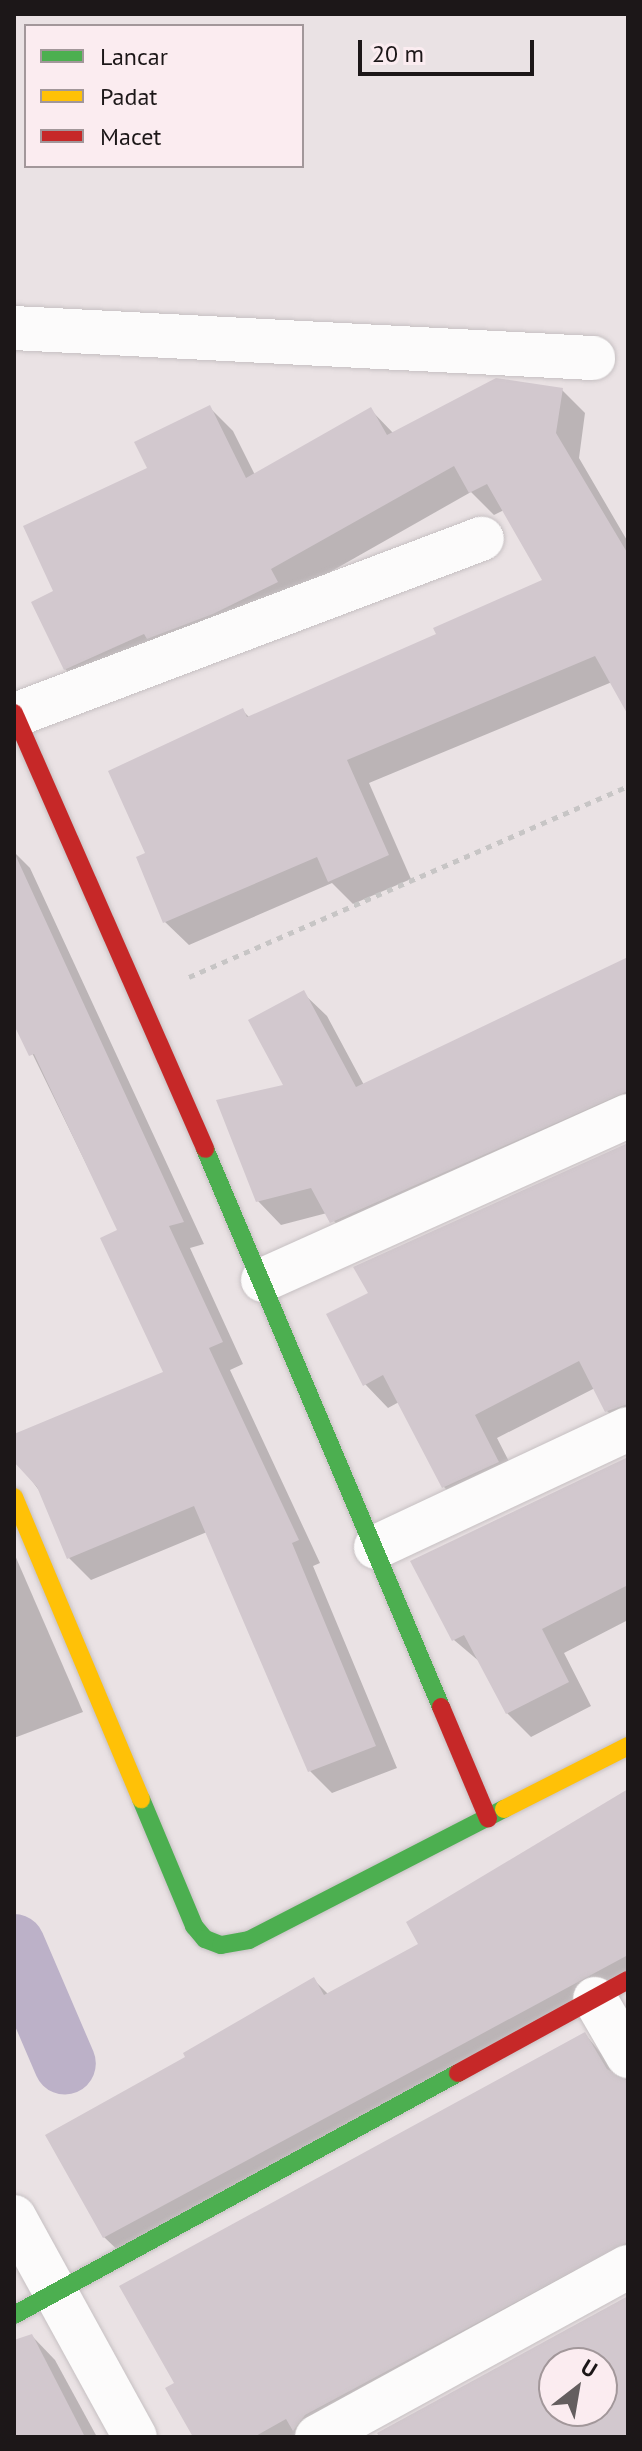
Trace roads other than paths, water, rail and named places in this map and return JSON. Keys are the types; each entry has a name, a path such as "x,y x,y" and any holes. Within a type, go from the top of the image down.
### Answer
{"street":[{"path":"14,328 593,358"},
{"path":"482,539 14,714 263,1280 488,1818"},
{"path":"263,1280 628,1116"},
{"path":"376,1547 628,1429"},
{"path":"14,1497 194,1926 205,1939 221,1945 249,1940 628,1746"},
{"path":"14,2315 612,1990 628,2056"},
{"path":"14,2217 135,2437"},
{"path":"317,2437 628,2267"}],"waterway":[{"path":"14,1945 65,2064"}]}
